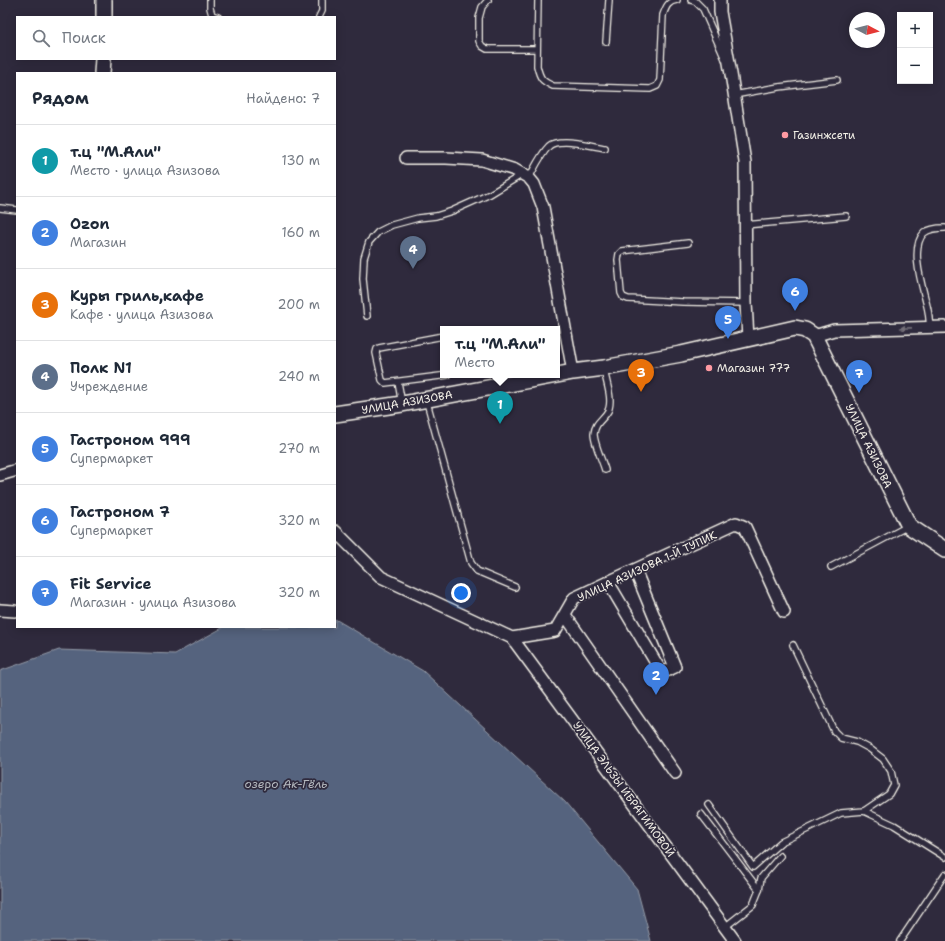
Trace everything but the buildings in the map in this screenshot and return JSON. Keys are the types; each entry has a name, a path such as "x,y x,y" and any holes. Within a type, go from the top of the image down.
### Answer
{"main road":[{"path":"96,0 96,16"},
{"path":"104,0 104,16"},
{"path":"95,60 95,72"},
{"path":"102,72 103,60"},
{"name":"УЛИЦА АЗИЗОВА","path":"560,374 681,354 795,328 805,330 814,336 906,528 945,550"},
{"name":"УЛИЦА АЗИЗОВА","path":"336,421 687,360 786,339 800,338 808,341 906,528 945,558"},
{"name":"УЛИЦА АЗИЗОВА","path":"336,414 402,404 541,378"}],"street":[{"path":"720,0 720,12 744,162 746,303 748,338"},
{"path":"406,158 482,160 515,170 526,176 534,184 543,207 573,372"},
{"path":"814,336 834,330 945,327"},
{"path":"0,475 16,470"},
{"name":"УЛИЦА АЗИЗОВА 1-Й ТУПИК","path":"512,638 555,631 574,598 736,524 740,524 745,527 784,612"},
{"path":"336,532 381,577 512,638"},
{"path":"608,582 662,673 675,667 635,570"},
{"path":"0,610 15,611"},
{"path":"565,615 675,773"},
{"name":"УЛИЦА ЭЛЬЗЫ ИБРАГИМОВОЙ","path":"512,638 735,941"}],"lane":[{"path":"210,0 212,15 215,16"},
{"path":"320,16 322,11 322,0"},
{"path":"488,0 482,7 480,18 479,41 482,46 487,49 537,49"},
{"path":"538,0 537,66 539,74 544,82 553,86 650,89 657,86 660,80 663,15 666,5 674,0 677,0"},
{"path":"606,42 609,0"},
{"path":"691,0 695,1 703,10 731,74"},
{"path":"734,95 779,87 837,80"},
{"path":"367,316 363,279 364,258 369,242 378,232 392,225 418,218 436,216 452,211 526,176 551,144 559,142 573,142 604,148"},
{"path":"0,208 16,210"},
{"path":"746,225 846,216"},
{"path":"930,328 927,306 918,273 917,253 921,237 925,232 945,228"},
{"path":"688,243 622,251 618,254 621,293 623,298 683,302 746,303"},
{"path":"440,337 377,349 376,353 383,382 398,382 440,376"},
{"path":"605,470 594,435 595,426 608,411 610,401 606,374"},
{"path":"398,382 402,404"},
{"path":"428,406 471,563 477,571 515,587"},
{"path":"831,567 906,528"},
{"path":"709,805 753,867 782,842 841,813 864,811 889,794 894,785 891,772 883,759 870,749 857,742 841,738 834,732 793,645"},
{"path":"864,811 894,825 945,857"},
{"path":"701,814 759,890"},
{"path":"725,927 753,905 759,890 761,878 780,856"},
{"path":"900,941 945,874"}],"water":[{"name":"озеро Ак-Гёль","path":"336,620 423,671 565,802 637,889 651,941 0,941 0,671 59,650 175,654 222,628 336,628"}],"place":[{"name":"Газинжсети","path":"785,135"},
{"name":"Полк N1","path":"413,269"},
{"name":"Гастроном 7","path":"795,311"},
{"name":"Гастроном 999","path":"728,339"},
{"name":"Магазин 777","path":"709,368"},
{"name":"Куры гриль,кафе","path":"641,392"},
{"name":"Fit Service","path":"859,393"},
{"name":"т.ц \"М.Али\"","path":"500,424"},
{"name":"Ozon","path":"656,695"}]}
